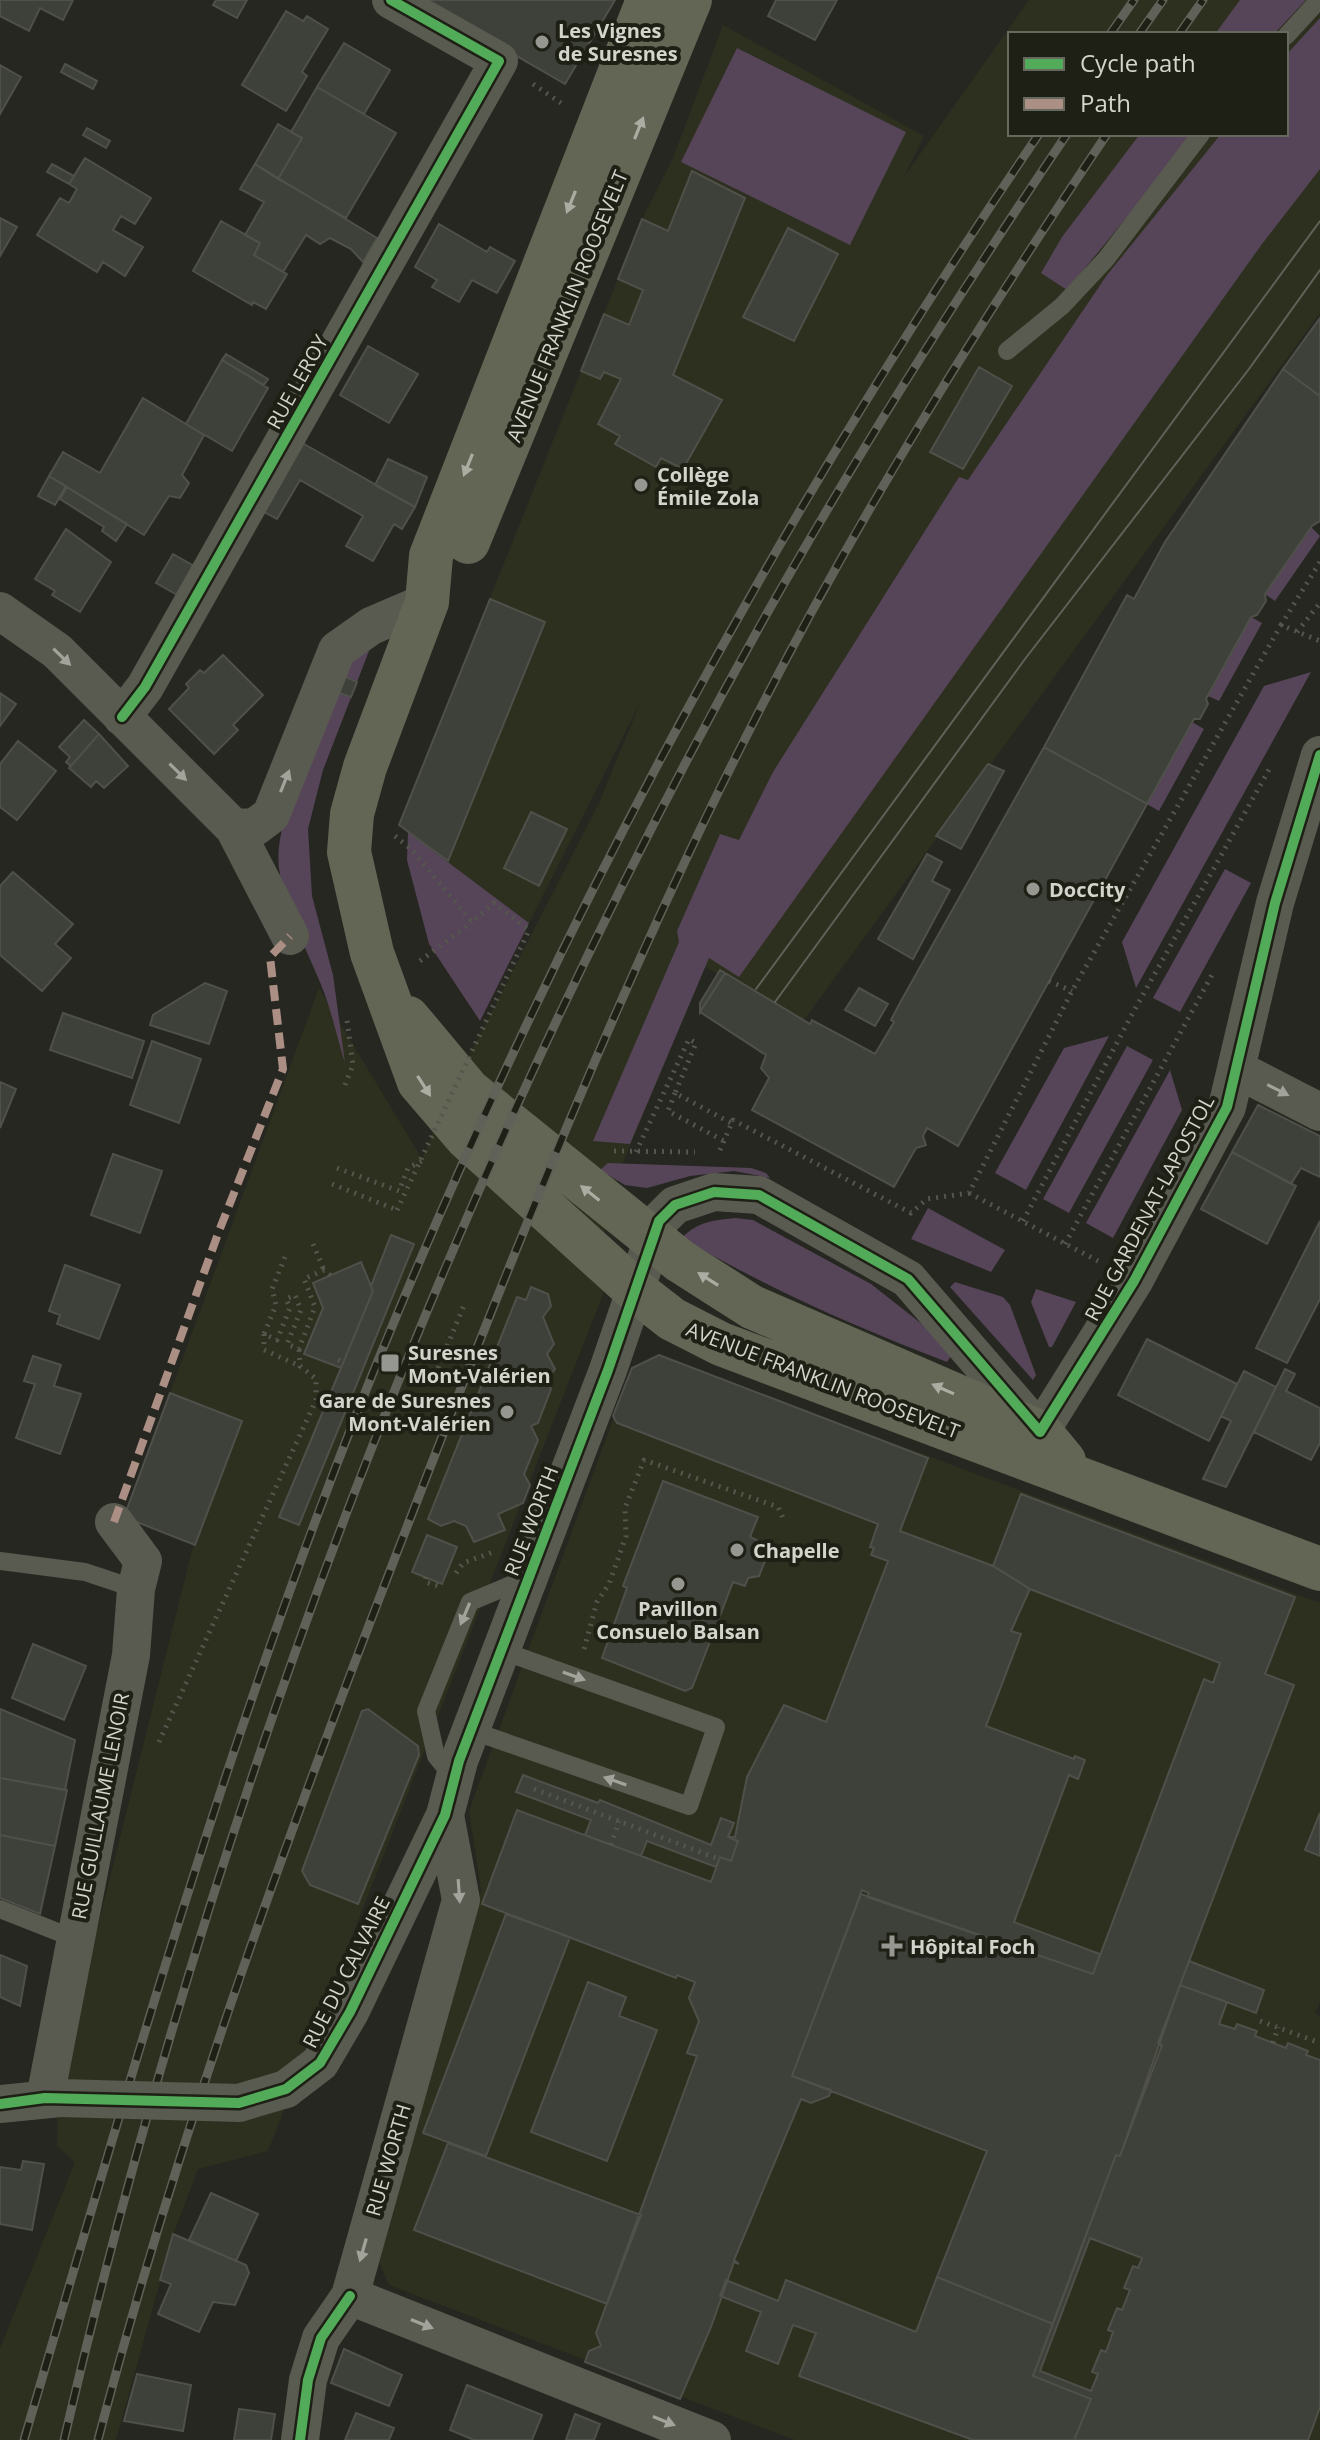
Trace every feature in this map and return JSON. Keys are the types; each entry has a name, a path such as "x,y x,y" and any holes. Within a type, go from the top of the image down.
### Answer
{"main road":[{"name":"AVENUE FRANKLIN ROOSEVELT","path":"648,0 431,556 427,602 365,767 352,814 349,852 353,883 385,988 419,1082 467,1138 636,1291 672,1319 721,1344 1320,1569"},
{"name":"AVENUE FRANKLIN ROOSEVELT","path":"427,602 458,566 515,434 690,0"},
{"name":"AVENUE FRANKLIN ROOSEVELT","path":"385,988 469,1091 651,1241 752,1307 1040,1432 1079,1479"}],"street":[{"path":"391,0 499,61"},
{"name":"RUE LEROY","path":"122,717 145,687 499,61"},
{"path":"234,828 255,827 271,815 337,650 371,626 427,602"},
{"path":"0,611 57,651 234,828 290,936"},
{"name":"RUE GARDENAT-LAPOSTOL","path":"1040,1432 1148,1254 1227,1107 1275,903 1320,755"},
{"path":"1236,1069 1320,1112"},
{"name":"AVENUE FRANKLIN ROOSEVELT","path":"651,1241 659,1221 675,1205 714,1192 759,1195 908,1279 1040,1432"},
{"name":"RUE WORTH","path":"300,2440 308,2380 321,2338 350,2296 461,1900 450,1797 470,1730 636,1291 651,1241"},
{"path":"955,1431 1040,1432"},
{"name":"RUE GUILLAUME LENOIR","path":"53,2098 73,1938 131,1655 136,1589 143,1561 114,1522"},
{"name":"RUE DU CALVAIRE","path":"0,2104 53,2098 239,2103 286,2089 320,2063 350,2012 450,1797"},
{"path":"350,2296 712,2440"}],"lane":[{"path":"1288,34 1319,0"},
{"path":"1007,351 1062,306 1106,259 1199,136"},
{"path":"0,1561 85,1572 136,1589"},
{"path":"450,1797 436,1756 426,1711 470,1602 506,1584 529,1577"},
{"path":"470,1730 689,1806 716,1727 500,1650"},
{"path":"0,1909 73,1938"}],"path":[{"path":"499,61 600,129"},
{"path":"969,1193 1072,991 1320,562"},
{"path":"1297,632 1320,603"},
{"path":"1281,625 1320,641"},
{"path":"1023,1221 1130,1018 1277,755"},
{"path":"352,814 393,835 411,849 472,922"},
{"path":"332,1184 397,1210 529,930 494,903 435,949"},
{"path":"1065,1244 1174,1039 1220,960"},
{"path":"1049,981 1072,991"},
{"path":"636,1152 689,1039 696,1043 668,1111 724,1141"},
{"path":"675,1093 731,1123"},
{"path":"604,1159 614,1151 719,1152 733,1120 911,1213 927,1199 969,1193 1081,1252"},
{"path":"337,1168 399,1191 408,1168"},
{"path":"313,1244 324,1270 331,1276"},
{"path":"157,1746 316,1400 316,1379 300,1366 264,1350 264,1334 276,1305 272,1289 285,1257"},
{"path":"300,1366 299,1349 315,1307 304,1279 324,1270"},
{"path":"264,1334 277,1340 290,1308 286,1299 295,1295 301,1310 287,1344 299,1349"},
{"path":"438,1368 465,1303"},
{"path":"313,1313 320,1315"},
{"path":"423,1402 426,1395"},
{"path":"575,1676 597,1602 609,1584 626,1536 625,1508 644,1460 778,1507 784,1520"},
{"path":"520,1784 716,1858"},
{"path":"611,1845 619,1821"},
{"path":"1260,2021 1320,2043"},
{"path":"1273,2043 1278,2027"}],"shaded area":[{"path":"1029,0 1320,0 1320,313 804,1020 705,967 620,1170 596,1266 605,1289 268,2151 198,2169 173,2235 116,2440 0,2440 0,2348 75,2162 57,2146 58,2085 192,1551 242,1422 170,1393 319,988 422,1159 445,1103 599,803 641,701 529,923 399,825 642,219 673,158 723,25 924,136 904,177"},
{"path":"1240,0 1306,0 1276,32 1216,32"},
{"path":"1320,18 1320,169 1262,244 739,977 709,958 630,1144 593,1141 679,942 677,931 720,834 739,840 773,772 959,477 968,480 1107,275 1219,136 1288,136 1288,53"},
{"path":"737,48 906,132 850,245 681,162"},
{"path":"1138,136 1193,136 1067,290 1041,273 1062,237"},
{"path":"1311,527 1320,536 1275,601 1265,594"},
{"path":"1251,617 1262,623 1219,701 1208,696"},
{"path":"369,651 323,770 308,829 312,896 333,975 345,1063 326,996 286,899 279,868 279,846 293,791 352,657"},
{"path":"1311,672 1136,988 1122,942 1264,686"},
{"path":"1192,722 1204,729 1159,811 1147,804"},
{"path":"408,832 529,923 480,1021 429,944 407,860"},
{"path":"1225,869 1251,883 1180,1012 1153,998"},
{"path":"1109,1036 1026,1190 995,1173 1064,1048"},
{"path":"1127,1046 1153,1060 1069,1213 1043,1199"},
{"path":"1170,1070 1182,1110 1113,1238 1086,1223"},
{"path":"608,1163 751,1168 766,1173 770,1178 734,1171 690,1176 647,1188 625,1185 600,1170"},
{"path":"928,1208 1005,1250 991,1272 911,1239"},
{"path":"735,1218 753,1220 871,1284 955,1350 947,1362 879,1335 779,1290 682,1238 700,1225"},
{"path":"955,1282 1003,1297 1010,1305 1036,1375 1033,1380 950,1287"},
{"path":"1036,1289 1076,1302 1052,1347 1049,1347 1031,1302"},
{"name":"Hôpital Foch","path":"659,1355 1320,1603 1320,2002 1315,2013 1320,2016 1320,2440 795,2440 389,2285 378,2259 481,1890 469,1811 632,1368"}],"building":[{"path":"0,0 73,0 63,20 40,8 29,31 0,16"},
{"path":"216,0 247,0 237,18 213,5"},
{"name":"Les Vignes de Suresnes","path":"420,0 615,0 565,84"},
{"path":"776,0 837,0 815,40 768,16"},
{"path":"286,11 303,21 307,16 328,29 302,72 307,76 286,111 242,85"},
{"path":"344,43 390,70 364,114 317,87"},
{"path":"65,64 97,81 93,89 61,72"},
{"path":"0,65 21,77 0,114"},
{"path":"317,87 396,133 346,218 278,179 302,138 291,132"},
{"path":"278,124 302,138 278,179 255,164"},
{"path":"87,128 110,141 106,148 83,135"},
{"path":"85,158 151,198 135,224 121,216 113,230 143,247 125,276 103,262 97,272 37,235 60,198 69,203 77,189 69,184"},
{"path":"52,164 74,176 69,184 47,172"},
{"path":"255,164 377,238 363,262 351,249 330,238 320,244 306,235 283,272 254,255 260,243 245,235 264,202 240,189"},
{"path":"692,171 745,198 673,375 722,400 683,469 661,458 656,467 615,444 620,436 598,424 621,379 604,372 600,379 581,371 604,314 629,325 643,290 618,279 642,219 668,231"},
{"path":"0,218 17,227 0,256"},
{"path":"221,221 260,243 254,255 287,274 266,309 253,302 252,305 193,271"},
{"path":"439,224 487,252 490,247 515,261 497,293 472,280 459,302 432,287 437,280 415,267"},
{"path":"788,228 838,254 794,341 743,317"},
{"path":"1320,318 1320,396 1283,369"},
{"path":"368,346 418,374 389,423 340,395"},
{"path":"226,354 268,379 264,385 222,360"},
{"path":"222,360 268,388 232,451 186,424"},
{"path":"979,367 1012,386 963,469 930,452"},
{"path":"1283,369 1320,396 1320,521 1312,526 1265,594 1266,601 1257,615 1251,617 1206,699 1208,704 1200,719 1194,719 1147,804 1044,747 1127,595 1134,599 1165,542"},
{"path":"143,398 204,435 182,475 189,483 180,498 169,496 144,535 49,476 63,452 100,473"},
{"path":"297,440 415,507 402,529 394,524 373,561 346,546 363,516 300,480 277,519 259,509"},
{"path":"388,459 427,477 415,507 375,485"},
{"path":"49,476 66,486 55,505 38,496"},
{"path":"67,487 127,524 116,541 102,531 104,527 60,499"},
{"path":"66,529 111,562 80,612 52,595 55,591 35,579"},
{"path":"173,554 196,567 179,596 156,583"},
{"path":"490,599 545,622 448,861 399,825"},
{"path":"223,655 263,695 233,725 238,730 214,754 169,709 189,688 186,684 200,670 204,673"},
{"path":"341,675 357,682 351,697 334,691"},
{"path":"0,693 16,704 0,726"},
{"path":"84,720 99,734 71,766 66,762 70,757 59,747"},
{"path":"99,734 128,766 104,788 96,781 91,787 69,768"},
{"path":"18,741 56,771 17,820 0,807 0,764"},
{"name":"DocCity","path":"1044,747 1147,804 958,1146 927,1128 923,1136 926,1145 916,1148 894,1187 752,1110 769,1078 761,1068 766,1055 700,1012 725,973 810,1024 812,1020 875,1054 894,1022 891,1020 901,1001"},
{"path":"988,764 1004,771 961,849 936,836"},
{"path":"531,812 567,829 539,886 504,868"},
{"path":"927,854 942,862 932,881 950,890 913,959 878,939"},
{"path":"13,872 73,924 55,944 71,958 42,991 0,955 0,886"},
{"path":"720,970 725,973 700,1012 700,1003"},
{"path":"205,983 227,991 209,1044 150,1025 153,1015"},
{"path":"859,988 888,1004 875,1026 845,1010"},
{"path":"63,1013 144,1041 132,1078 50,1050"},
{"path":"152,1041 201,1059 179,1123 130,1105"},
{"path":"0,1082 16,1089 0,1128"},
{"path":"1258,1105 1320,1136 1320,1177 1301,1168 1291,1184 1232,1152"},
{"path":"1232,1152 1296,1186 1267,1244 1201,1209"},
{"path":"113,1154 162,1171 140,1233 91,1215"},
{"path":"1320,1221 1320,1299 1287,1363 1256,1348"},
{"path":"391,1235 414,1244 299,1525 279,1517 373,1291 371,1286"},
{"path":"361,1262 373,1291 341,1368 304,1354 323,1308 313,1283"},
{"path":"65,1265 120,1285 99,1339 57,1324 60,1315 49,1311"},
{"name":"Gare de Suresnes Mont-Valérien","path":"531,1287 548,1294 551,1306 543,1317 554,1344 547,1354 555,1369 547,1380 551,1389 538,1423 531,1426 538,1440 524,1474 530,1485 523,1503 498,1514 505,1530 474,1542 466,1526 454,1521 441,1526 428,1519 517,1297 526,1300"},
{"path":"1147,1339 1237,1384 1209,1441 1118,1395"},
{"path":"659,1355 928,1458 900,1531 993,1566 1030,1589 1011,1631 1021,1634 986,1726 1074,1759 1075,1756 1085,1760 1078,1779 1069,1775 1014,1922 1100,1954 1093,1974 867,1897 869,1893 862,1890 792,2076 831,2090 829,2096 811,2103 801,2099 734,2260 739,2264 734,2262 711,2327 680,2399 585,2362 589,2351 601,2346 596,2333 697,2056 687,2053 699,2021 689,1998 695,1982 677,1975 676,1978 482,1904 517,1810 711,1882 720,1857 731,1861 738,1841 728,1837 735,1837 747,1777 784,1705 826,1722 888,1561 871,1555 874,1548 870,1547 878,1524 617,1423 613,1416 632,1368"},
{"path":"33,1356 61,1365 54,1386 81,1394 60,1454 16,1438 35,1384 24,1381"},
{"path":"1285,1369 1295,1374 1286,1391 1320,1408 1320,1443 1311,1460 1254,1432"},
{"path":"1244,1371 1276,1387 1226,1487 1203,1479 1231,1421 1221,1416"},
{"path":"170,1393 242,1421 195,1545 124,1517"},
{"name":"Pavillon Consuelo Balsan","path":"663,1481 758,1517 750,1537 761,1542 758,1551 765,1561 759,1576 748,1578 745,1586 733,1582 692,1688 685,1691 602,1658 627,1588 623,1586"},
{"path":"1021,1494 1295,1597 1265,1674 1294,1685 1158,2043 1162,2045 1120,2156 1116,2155 1053,2324 937,2277 987,2151 792,2076 861,1894 1093,1974 1204,1679 1213,1683 1220,1663 1030,1589 993,1566"},
{"path":"427,1535 457,1547 442,1584 412,1572"},
{"path":"33,1644 86,1666 64,1720 12,1698"},
{"path":"0,1709 75,1740 65,1790 0,1778"},
{"path":"368,1709 418,1746 419,1755 358,1904 310,1885 302,1871 362,1711"},
{"path":"523,1775 598,1803 600,1800 711,1845 721,1818 734,1823 728,1837 738,1841 731,1861 720,1857 716,1867 647,1841 641,1856 585,1835 591,1820 516,1792"},
{"path":"0,1778 67,1790 55,1846 0,1835"},
{"path":"1320,1813 1320,1856 1305,1850"},
{"path":"0,1835 55,1846 40,1914 0,1898"},
{"path":"506,1914 570,1937 486,2156 423,2133"},
{"path":"0,1955 27,1966 20,2006 0,1997"},
{"path":"1189,1961 1264,1990 1256,2013 1180,1985"},
{"path":"588,1982 626,1997 619,2016 657,2030 607,2161 531,2132"},
{"path":"1180,1985 1227,2002 1219,2024 1235,2029 1237,2024 1257,2031 1255,2036 1286,2048 1288,2043 1320,2060 1320,2407 1308,2440 1074,2440 1091,2399 1033,2376 1116,2155 1120,2156","holes":["1090,2238 1142,2258 1138,2268 1133,2266 1124,2288 1130,2290 1122,2310 1117,2308 1108,2330 1113,2332 1106,2352 1101,2350 1092,2372 1098,2374 1091,2391 1040,2371"]},
{"path":"448,2143 641,2215 607,2304 414,2230"},
{"path":"23,2161 44,2164 32,2230 0,2224 0,2167 21,2170"},
{"path":"211,2193 258,2214 236,2261 189,2240"},
{"path":"173,2234 246,2265 249,2273 235,2305 213,2302 199,2332 158,2314 171,2284 160,2280"},
{"path":"937,2277 1053,2324 1033,2376 1091,2399 1074,2440 973,2440 799,2376 816,2333 793,2325 778,2364 746,2351 761,2312 720,2296 726,2280 778,2301 786,2280 916,2332"},
{"path":"344,2349 402,2375 389,2406 331,2383"},
{"path":"137,2374 191,2385 183,2431 124,2421"},
{"path":"467,2385 542,2415 532,2440 474,2440 450,2430"},
{"path":"239,2409 275,2414 271,2440 234,2440"},
{"path":"356,2413 394,2428 389,2440 345,2440"},
{"path":"575,2414 600,2424 594,2440 566,2440"}],"tram line":[{"path":"756,989 1320,221"},
{"path":"775,1002 1025,659 1249,369 1320,270"}],"railway":[{"path":"1111,32 1134,0"},
{"path":"1140,32 1163,0"},
{"path":"1180,32 1203,0"},
{"path":"24,2440 150,2015 240,1733 341,1454 463,1163 609,859 770,562 856,417 1038,136"},
{"path":"64,2440 124,2201 192,1964 268,1730 352,1498 444,1270 545,1046 653,825 770,608 914,368 1066,136"},
{"path":"98,2440 165,2205 282,1858 450,1416 570,1119 701,827 788,655 918,428 1106,136"}],"marked path":[{"path":"114,1522 219,1231 283,1069 270,957 290,936"}],"cycle path":[{"path":"122,717 145,687 499,61 391,0"},
{"path":"1040,1432 1134,1281 1227,1107 1275,903 1320,755"},
{"path":"0,2104 45,2098 239,2103 286,2089 320,2063 350,2012 445,1815 459,1761 608,1370 659,1221 675,1205 714,1192 759,1195 908,1279 1040,1432"},
{"path":"300,2440 308,2380 321,2338 350,2296"}],"place":[{"name":"Les Vignes de Suresnes","path":"542,42"},
{"name":"Collège Émile Zola","path":"641,485"},
{"name":"DocCity","path":"1033,889"},
{"name":"Suresnes Mont-Valérien","path":"390,1363"},
{"name":"Gare de Suresnes Mont-Valérien","path":"507,1412"},
{"name":"Chapelle","path":"737,1550"},
{"name":"Pavillon Consuelo Balsan","path":"678,1584"},
{"name":"Hôpital Foch","path":"892,1946"}]}
